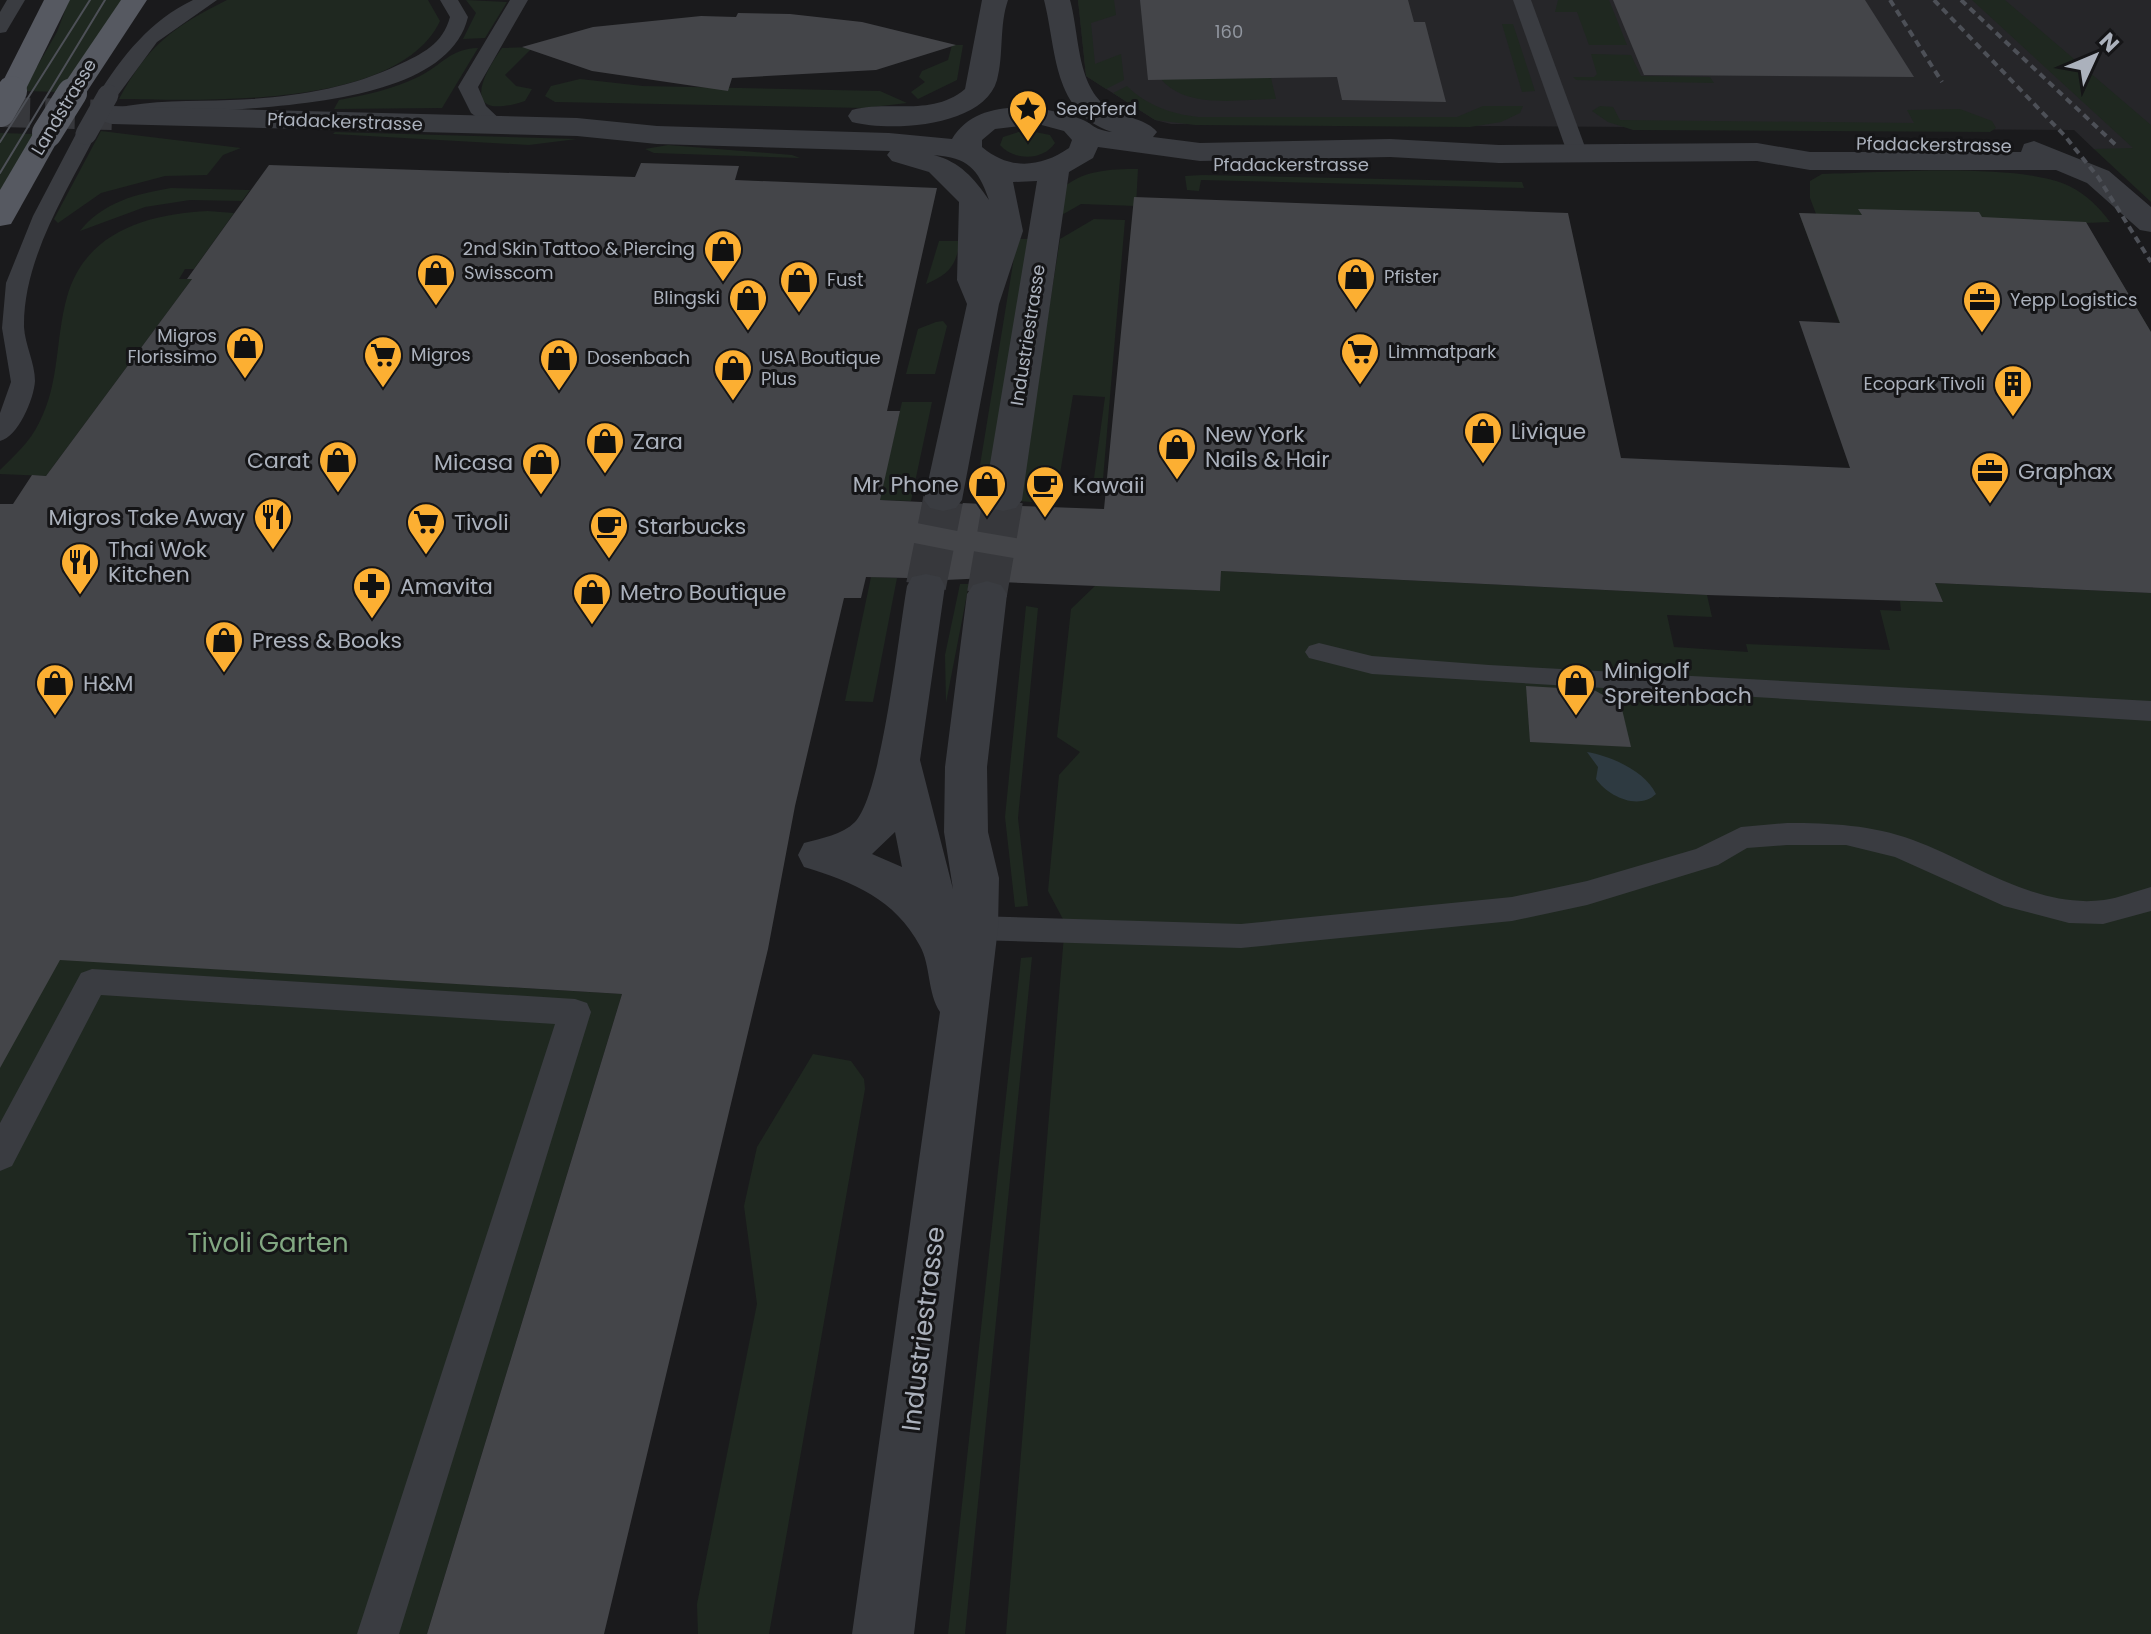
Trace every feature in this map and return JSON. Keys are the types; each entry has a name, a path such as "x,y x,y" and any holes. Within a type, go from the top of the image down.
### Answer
{"main road":[{"path":"6,102 57,0"},
{"name":"Landstrasse","path":"0,217 47,133 134,0"}],"street":[{"path":"995,0 989,12 983,84 969,127 971,157 993,168 1034,173 1082,145"},
{"path":"1002,0 1008,12 1012,55"},
{"path":"1054,0 1046,17 1043,77 1057,118"},
{"path":"1054,0 1064,22 1071,83 1082,101 1082,145"},
{"name":"Pfadackerstrasse","path":"110,105 497,126 577,127 644,133 889,142 969,127"},
{"path":"969,127 1007,106 1021,114 1057,118 1081,129 1082,145"},
{"name":"Pfadackerstrasse","path":"577,127 646,116 894,116 944,111 969,127"},
{"name":"Pfadackerstrasse","path":"1082,145 1131,129 1162,136 1368,139 1499,154 1757,152 1810,161 2061,161 2098,177 2151,223"},
{"name":"Pfadackerstrasse","path":"644,133 729,147 916,157 940,166 958,180"},
{"name":"Pfadackerstrasse","path":"1082,145 1232,165 1462,164 1499,154"},
{"name":"Industriestrasse","path":"1003,500 1082,145"},
{"name":"Industriestrasse","path":"943,500 983,304 1007,231 1004,200 993,168"},
{"name":"Industriestrasse","path":"958,180 974,201 973,280 983,304"},
{"name":"Industriestrasse","path":"926,586 899,755 924,861 960,938"},
{"name":"Industriestrasse","path":"883,1634 963,1024 960,938 975,861 966,832 966,767 987,594"},
{"path":"820,855 853,845 874,829 889,802 899,755"},
{"path":"820,855 924,861 947,853 966,832"},
{"path":"820,855 896,883 920,909 960,938"}],"lane":[{"path":"0,28 16,0"},
{"path":"0,434 14,410 23,382 13,328 17,283 44,216 86,134 110,105 121,73 169,20 208,0"},
{"path":"110,105 145,107 285,101 354,88 391,76 449,43 459,17 449,0"},
{"path":"497,126 478,109 468,87 519,0"},
{"path":"1522,0 1578,155"},
{"path":"1319,652 1372,665 1489,674 2151,711"},
{"path":"960,938 1241,936 1512,909 1587,893 1707,857 1741,838 1787,834 1846,834 1903,848 2015,898 2069,911 2103,912 2151,899"},
{"path":"0,1156 92,982 575,1012 378,1634"}],"shaded area":[{"path":"1078,0 2151,0 2151,164 2134,149 2094,149 2074,130 1171,124 1155,120 1086,76"},
{"path":"1587,752 1606,757 1636,772 1656,794 1641,801 1616,796 1596,779 1598,767"}],"green space":[{"path":"69,0 123,0 59,92 23,91 57,32"},
{"path":"227,0 428,0 440,21 418,50 384,71 342,85 295,94 246,98 119,99 141,65 164,39 191,19"},
{"path":"466,0 507,2 485,38 463,39 476,13"},
{"path":"1078,0 1114,0 1116,15 1091,23 1095,64 1121,54 1124,80 1106,89 1086,76"},
{"path":"1558,0 1609,0 1627,45 1589,45 1577,12 1555,12"},
{"path":"1972,0 2005,0 2151,125 2151,202 2094,149 2133,148"},
{"path":"1502,24 1513,24 1535,91 1522,92"},
{"path":"952,45 963,45 957,80 918,99 911,92 925,82 919,77 922,71 948,60"},
{"path":"533,47 505,75 516,86 532,89 525,101 505,106 492,106 484,102 482,85 502,48"},
{"path":"478,48 442,108 334,109 339,100 399,85 427,72 453,54"},
{"path":"1591,54 1631,55 1641,76 1710,77 1714,83 1576,80 1573,77 1594,77 1597,74"},
{"path":"1271,78 1276,99 1231,101 1185,95 1161,79"},
{"path":"580,79 643,86 880,91 907,103 864,108 555,102 545,96 551,86"},
{"path":"1127,86 1160,108 1198,117 1457,117 1483,106 1523,106 1520,113 1501,122 1470,127 1195,125 1155,120 1113,93"},
{"path":"1600,106 1613,107 1620,120 1914,123 1907,110 1960,109 1992,121 1996,128 1990,132 1633,130 1608,122 1592,111"},
{"path":"1025,130 1050,135 1055,143 1043,153 1028,157 1013,154 1000,145 1003,137"},
{"path":"101,131 241,148 223,155 207,175 165,176 101,193 58,223 54,219"},
{"path":"0,133 35,134 0,194"},
{"path":"333,134 577,139 529,145"},
{"path":"668,145 800,158 654,153 645,149"},
{"path":"1138,169 1136,206 1081,204 1060,216 1060,191 1068,184 1106,170"},
{"path":"1985,171 2046,179 2069,186 2092,201 2110,222 2086,223 2151,332 2139,332 1884,445 1799,213 1816,214 1810,198 1810,181 1822,174"},
{"path":"1185,176 1522,182 1524,188 1201,180 1199,191 1187,190"},
{"path":"171,188 250,190 242,201 190,200 145,207 80,231 110,206 145,193"},
{"path":"208,211 234,213 194,269 185,269 179,279 192,279 46,476 0,474 0,470 31,436 46,408 67,297 88,257 103,242 141,222"},
{"path":"1094,219 1125,220 1103,479 1094,478 1105,397 1073,395 1055,504 1019,501 1060,239"},
{"path":"1017,239 1029,239 988,502 974,502"},
{"path":"939,241 960,241 950,268 926,284"},
{"path":"943,321 947,326 935,374 906,374 918,329"},
{"path":"902,402 932,402 911,501 879,500"},
{"path":"1221,571 1707,595 1712,617 1667,615 1674,647 1748,652 1746,644 1890,650 1880,610 1901,611 1900,601 1943,602 1935,583 2151,593 2151,1634 1006,1634 1065,923 1048,891 1059,775 1080,752 1057,737 1071,609 1096,585 1220,591"},
{"path":"871,577 897,578 873,702 845,701"},
{"path":"960,584 969,584 946,703 945,655"},
{"path":"1026,606 1038,608 1018,818 1028,906 1015,907 1005,817"},
{"path":"1032,957 965,1634 948,1634 1021,958"},
{"name":"Tivoli Garten","path":"59,959 622,994 427,1634 0,1634 0,1066"},
{"path":"813,1054 851,1061 864,1079 865,1089 769,1634 698,1634 697,1604 757,1304 744,1206 757,1147"}],"building":[{"path":"1140,0 1408,0 1414,22 1425,22 1446,102 1342,100 1337,77 1148,80"},
{"path":"1613,0 1865,0 1914,77 1644,75"},
{"path":"738,13 790,14 862,22 956,45 876,70 732,78 728,91 592,71 522,47 593,27 701,16 736,17"},
{"path":"641,163 739,166 735,180 937,188 887,411 900,411 880,500 922,502 929,511 942,514 957,511 963,503 983,504 989,511 1002,514 1017,511 1021,506 1104,509 1134,197 1568,213 1621,458 1850,468 1799,321 1840,323 1799,213 1862,215 1858,209 1979,212 1982,217 2086,222 2151,332 2151,593 1935,583 1943,602 1707,595 1221,571 1220,591 1000,582 988,578 945,580 941,574 927,571 908,578 866,577 861,598 844,598 795,806 768,949 604,1634 427,1634 622,994 60,960 0,1068 0,504 13,504 32,475 46,476 192,279 187,279 269,165 635,177"},
{"name":"Minigolf Spreitenbach","path":"1526,686 1594,690 1621,705 1631,747 1530,742"}],"tunnel":[{"path":"0,112 112,115"},
{"path":"926,586 943,500"},
{"path":"987,594 1003,500"}],"tram line":[{"path":"0,142 90,0"},
{"path":"0,173 105,0"}],"railway":[{"path":"1890,0 1942,82"},
{"path":"1934,0 2064,135 2098,177 2151,262"},
{"path":"1961,0 2118,147"}],"place":[{"name":"Seepferd","path":"1028,143"},
{"name":"2nd Skin Tattoo & Piercing","path":"723,283"},
{"name":"Swisscom","path":"436,307"},
{"name":"Pfister","path":"1356,311"},
{"name":"Fust","path":"799,314"},
{"name":"Blingski","path":"748,332"},
{"name":"Yepp Logistics","path":"1982,334"},
{"name":"Migros Florissimo","path":"245,380"},
{"name":"Limmatpark","path":"1360,386"},
{"name":"Migros","path":"383,389"},
{"name":"Dosenbach","path":"559,392"},
{"name":"USA Boutique Plus","path":"733,402"},
{"name":"Ecopark Tivoli","path":"2013,418"},
{"name":"Livique","path":"1483,465"},
{"name":"Zara","path":"605,475"},
{"name":"New York Nails & Hair","path":"1177,481"},
{"name":"Carat","path":"338,494"},
{"name":"Micasa","path":"541,496"},
{"name":"Graphax","path":"1990,505"},
{"name":"Mr. Phone","path":"987,518"},
{"name":"Kawaii","path":"1045,519"},
{"name":"Migros Take Away","path":"273,551"},
{"name":"Tivoli","path":"426,556"},
{"name":"Starbucks","path":"609,560"},
{"name":"Thai Wok Kitchen","path":"80,596"},
{"name":"Amavita","path":"372,620"},
{"name":"Metro Boutique","path":"592,626"},
{"name":"Press & Books","path":"224,674"},
{"name":"H&M","path":"55,717"},
{"name":"Minigolf Spreitenbach","path":"1576,717"}]}
